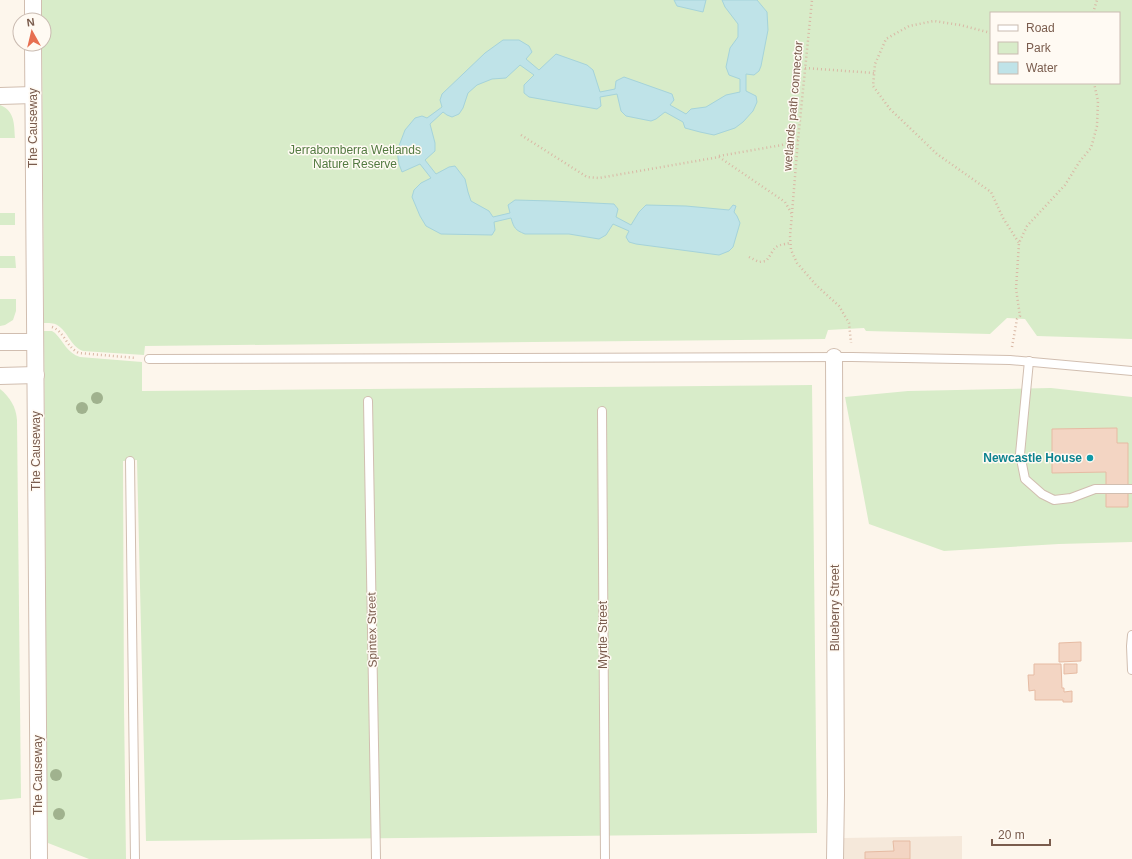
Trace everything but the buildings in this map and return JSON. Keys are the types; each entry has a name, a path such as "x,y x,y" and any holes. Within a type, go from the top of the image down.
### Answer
{"street":[{"path":"33,0 33,12"},
{"name":"The Causeway","path":"33,52 39,859"},
{"path":"0,96 33,95"},
{"path":"0,342 35,342"},
{"name":"Blueberry Street","path":"834,357 835,859"},
{"path":"0,376 36,375"}],"lane":[{"path":"149,359 852,357 1010,360 1132,371"},
{"path":"1029,361 1020,454 1025,479 1042,494 1054,500 1071,498 1095,489 1132,489"},
{"name":"Spintex Street","path":"368,401 376,859"},
{"name":"Myrtle Street","path":"602,411 605,859"},
{"path":"130,461 135,859"},
{"path":"1132,635 1132,670"}],"path":[{"name":"wetlands path connector","path":"812,0 790,236 792,250 797,263 816,285 839,306 849,323 852,357"},
{"path":"1093,12 1096,0"},
{"path":"990,33 960,25 934,21 909,26 886,39 875,64 873,86 890,110 937,154 991,192 1003,218 1019,243"},
{"path":"805,68 874,73"},
{"path":"1010,360 1017,319 1020,316 1016,289 1019,243 1027,226 1065,185 1080,161 1091,148 1097,126 1098,101 1094,84"},
{"path":"520,135 587,177 599,178 782,145 798,140"},
{"path":"719,156 771,194 785,202 792,214"},
{"path":"749,257 759,262 766,261 778,245 791,243"},
{"path":"52,327 57,329 72,349 79,353 149,359"}],"shaded area":[{"path":"962,836 962,859 844,859 844,838"}],"green space":[{"name":"Jerrabomberra Wetlands Nature Reserve","path":"42,0 1132,0 1132,339 1037,336 1025,319 1007,318 990,334 866,331 864,328 828,330 825,339 145,346 144,355 83,351 75,346 64,331 57,325 44,323 42,52 52,52 52,12 42,12"},
{"path":"0,105 9,111 13,118 15,138 0,138"},
{"path":"0,213 15,213 15,225 0,225"},
{"path":"0,256 15,256 16,268 0,268"},
{"path":"0,299 16,299 16,311 13,320 0,326"},
{"path":"44,331 52,331 55,333 72,353 80,357 142,362 142,391 812,385 817,833 146,841 137,460 123,461 126,859 89,859 48,843"},
{"path":"1051,388 1132,397 1132,542 1059,544 944,551 869,524 845,397 908,391"},
{"path":"0,389 7,395 12,403 17,420 21,798 0,800"}],"water":[{"path":"674,0 706,0 703,12 677,6"},
{"path":"722,0 757,0 767,12 768,30 761,66 759,71 754,75 746,74 746,91 756,96 757,102 753,111 735,128 714,135 685,128 683,122 665,112 651,121 626,116 621,111 617,94 600,97 601,106 597,109 529,97 524,93 524,85 534,75 520,65 506,78 492,79 477,85 468,93 463,108 459,114 452,117 443,112 430,124 435,143 435,151 425,160 436,174 449,167 455,166 465,179 471,201 489,211 493,217 510,213 508,205 515,200 614,204 618,209 616,217 631,225 639,212 646,205 686,206 729,210 733,205 736,206 734,212 740,223 733,247 729,251 719,255 636,244 629,242 626,237 629,231 613,224 606,235 599,239 569,234 525,234 515,228 511,218 494,222 495,230 492,235 441,234 426,226 412,197 414,190 421,183 431,178 420,164 402,172 397,151 405,130 415,118 422,116 427,118 442,107 440,100 442,94 485,53 503,40 519,40 529,46 532,52 526,59 539,70 556,54 587,65 593,70 600,92 615,89 616,81 624,77 672,94 674,100 670,105 686,114 691,109 706,107 726,95 740,92 740,79 729,75 726,67 730,48 738,37 738,24 725,7"}],"place":[{"name":"Newcastle House","path":"1090,458"}]}
